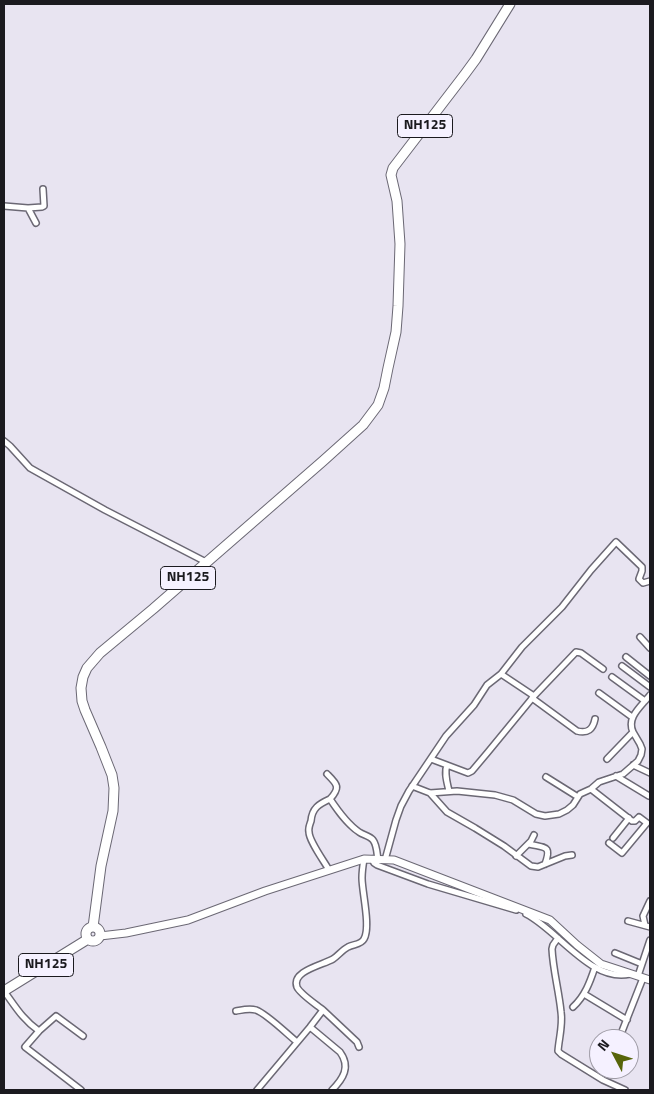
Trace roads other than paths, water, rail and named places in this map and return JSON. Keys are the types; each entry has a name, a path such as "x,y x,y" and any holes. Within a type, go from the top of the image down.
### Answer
{"highway":[{"name":"NH125","path":"88,938 87,932 89,928 93,927 101,866 113,811 114,788 112,775 82,701 81,688 87,668 100,653 348,439 363,425 378,405 384,388 396,332 398,306 400,244 397,201 391,175 392,168 465,74 510,4"},
{"path":"93,927 99,930 100,936"},
{"name":"NH125","path":"4,991 88,938 95,940 100,936"}],"main road":[{"path":"100,936 126,933 188,920 329,870 375,859 394,860 550,920 601,964 644,978"}],"street":[{"path":"4,206 42,207 44,206 44,189"},
{"path":"28,208 36,223"},
{"path":"4,441 33,470 105,510 206,562"},
{"path":"359,1047 357,1042 298,988 298,978 302,973 330,961 346,948 364,940 366,933 366,906 362,879 396,820 412,786 446,736 474,705 487,685 501,674 522,647 562,607 616,542 642,567 640,581 643,583 650,581"},
{"path":"640,637 650,648"},
{"path":"430,759 471,772 533,697 576,652 581,653 603,669"},
{"path":"626,657 650,676"},
{"path":"622,666 650,687"},
{"path":"501,674 577,731 590,730 595,718"},
{"path":"612,677 645,701"},
{"path":"599,693 632,717"},
{"path":"430,793 460,791 501,796 513,800 536,814 545,816 559,814 573,805 580,794 591,789 599,782 624,774 638,761 642,749 630,722 650,695"},
{"path":"607,759 633,732"},
{"path":"447,765 446,777 449,791"},
{"path":"633,766 650,773"},
{"path":"327,774 335,782 336,792 330,799 314,808 308,830 310,838 329,870"},
{"path":"616,776 649,796"},
{"path":"546,777 578,797"},
{"path":"412,786 430,793 447,812 475,828 533,867 572,855"},
{"path":"591,789 633,821 640,818 648,822 622,853 609,843"},
{"path":"330,799 348,823 373,840 376,847 374,862 377,865 420,882 523,912 541,923 582,960 618,975 630,974"},
{"path":"613,838 628,818"},
{"path":"516,856 529,844 534,835"},
{"path":"529,844 545,848 548,851 549,854 545,864"},
{"path":"648,926 643,916 650,900"},
{"path":"628,920 648,926"},
{"path":"558,938 552,949 561,1012 558,1051 603,1080 625,1090"},
{"path":"623,1029 644,978 642,964 650,940"},
{"path":"615,953 642,964"},
{"path":"573,1007 584,994 596,967"},
{"path":"4,991 22,1017 39,1031"},
{"path":"584,994 627,1020"},
{"path":"236,1011 257,1010 297,1042"},
{"path":"257,1090 323,1010"},
{"path":"81,1090 25,1047 56,1016 83,1036"},
{"path":"310,1027 343,1055 345,1073 332,1090"}]}
